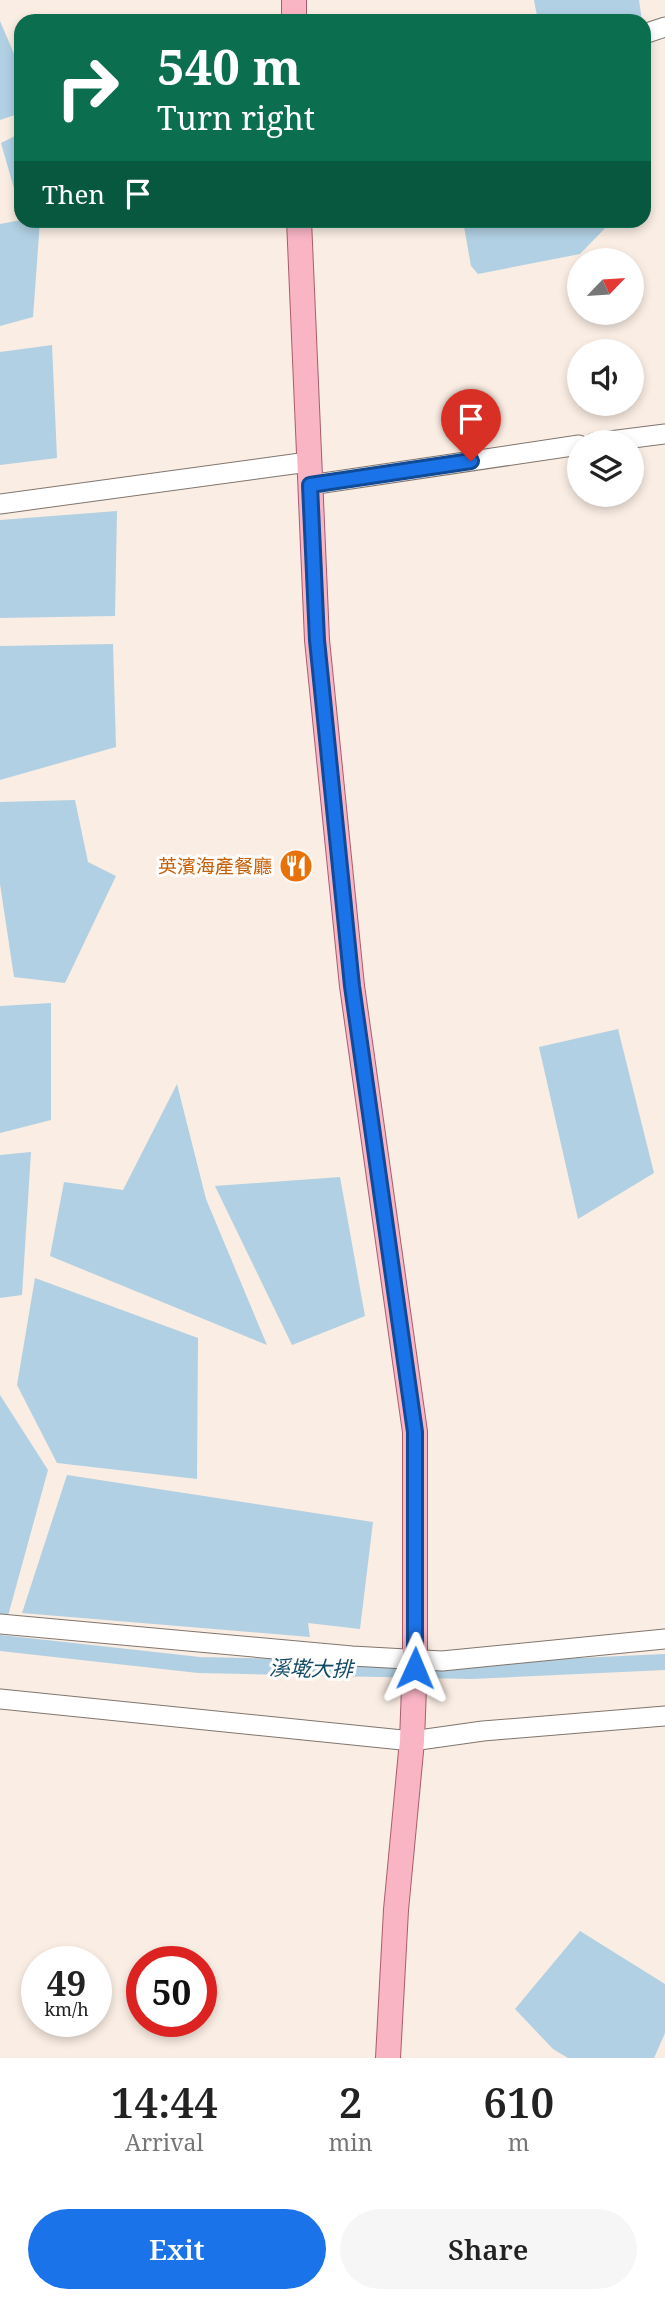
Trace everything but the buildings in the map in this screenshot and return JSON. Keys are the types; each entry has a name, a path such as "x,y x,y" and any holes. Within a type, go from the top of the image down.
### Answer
{"main road":[{"path":"299,228 317,640 352,986 415,1432 415,1664 412,1736 396,1910 388,2058"}],"street":[{"path":"644,437 665,434"},
{"path":"0,504 567,446"},
{"path":"0,1624 415,1664 665,1639"},
{"path":"0,1699 412,1736 665,1716"}],"water":[{"path":"534,0 639,0 641,14 537,14"},
{"path":"0,21 14,54 14,115 0,120"},
{"path":"14,136 14,188 1,143"},
{"path":"14,221 14,228 39,228 33,317 0,326 0,224"},
{"path":"464,228 605,228 586,248 567,248 567,257 478,274 471,266"},
{"path":"52,345 57,458 0,465 0,352"},
{"path":"117,511 115,616 0,618 0,520"},
{"path":"113,644 116,747 0,780 0,646"},
{"path":"75,800 88,862 116,876 65,983 14,977 0,884 0,802"},
{"path":"51,1003 51,1120 0,1133 0,1006"},
{"path":"618,1029 654,1173 578,1219 539,1047"},
{"path":"177,1084 206,1199 267,1345 50,1256 64,1182 123,1190"},
{"path":"31,1152 22,1295 0,1298 0,1155"},
{"path":"340,1177 365,1316 292,1345 215,1186"},
{"path":"35,1278 198,1338 197,1479 57,1463 17,1385"},
{"path":"0,1395 48,1470 8,1616 0,1614"},
{"path":"67,1475 373,1522 360,1629 308,1623 310,1637 22,1613"},
{"path":"580,1931 665,1984 665,2033 654,2058 568,2058 553,2049 515,2009"}],"waterway":[{"name":"溪墘大排","path":"0,1643 199,1665 471,1671 665,1662"}],"place":[{"name":"英濱海產餐廳","path":"296,866"}],"route":[{"path":"415,1668 415,1432 352,986 317,640 310,485 471,461"}]}
